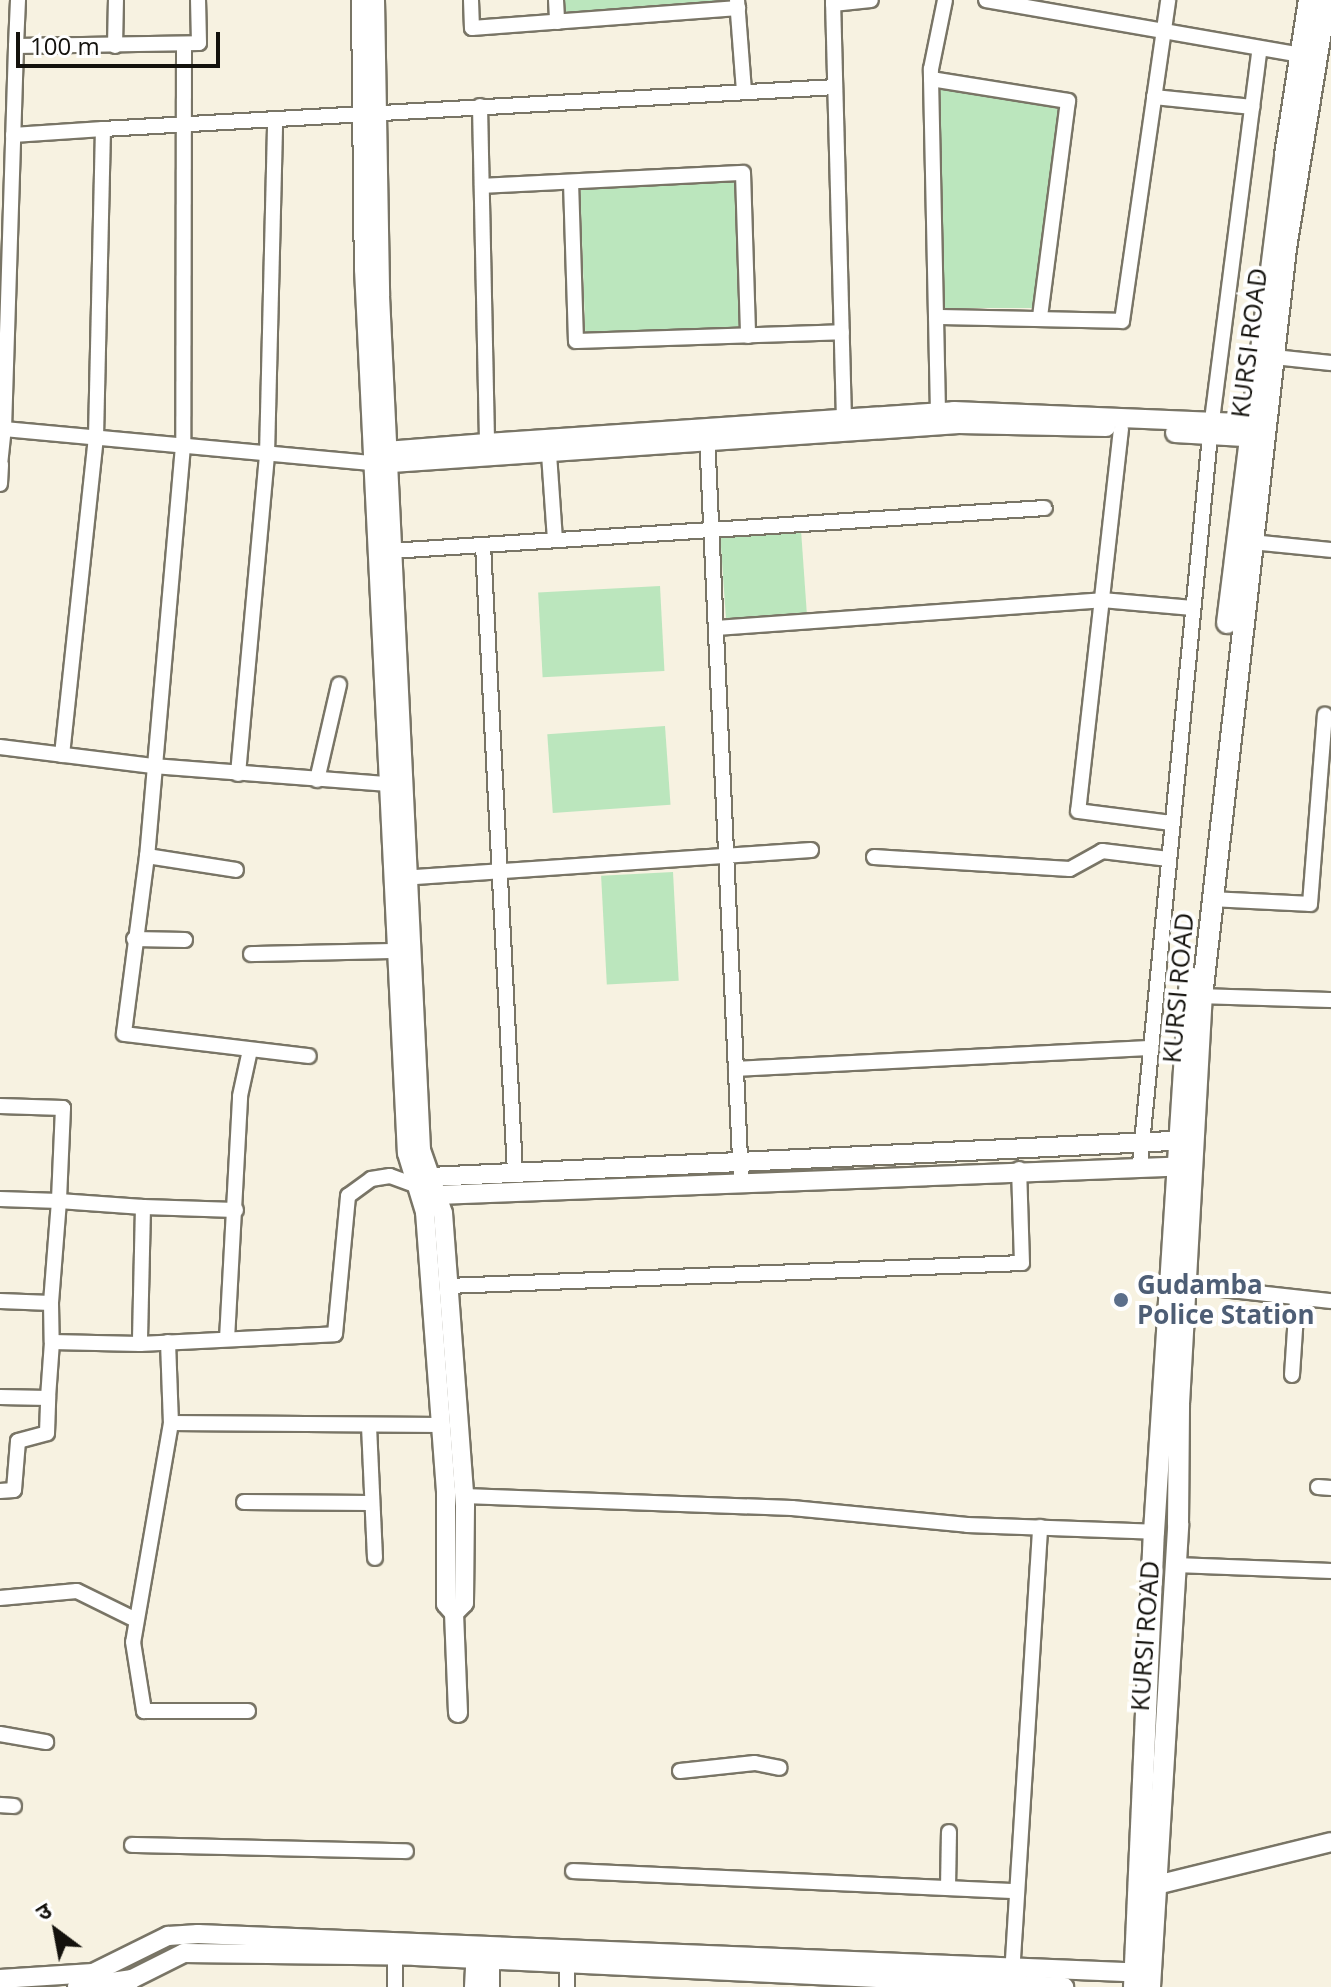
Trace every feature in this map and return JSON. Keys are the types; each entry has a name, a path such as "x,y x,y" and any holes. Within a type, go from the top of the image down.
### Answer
{"main road":[{"name":"KURSI ROAD","path":"1195,996 1212,899 1251,542 1257,431 1274,357 1316,65 1309,0"},
{"name":"KURSI ROAD","path":"1142,1980 1154,1532 1177,1284 1195,996 1257,431 1326,0"},
{"name":"KURSI ROAD","path":"1142,1980 1156,1885 1176,1565 1177,1284"}],"street":[{"path":"0,484 13,135 7,82 16,46 18,0"},
{"path":"115,46 116,0"},
{"path":"16,46 184,46 199,43 198,0"},
{"path":"361,0 370,112 400,878 421,1150 448,1286 464,1496 464,1603 454,1613"},
{"path":"370,112 375,0"},
{"path":"471,0 472,28 738,4 744,92"},
{"path":"556,0 557,22"},
{"path":"844,426 833,2 871,0"},
{"path":"938,412 931,79 945,0"},
{"path":"986,0 1259,51 1316,65"},
{"path":"936,317 1040,316 1122,321 1168,0"},
{"path":"184,46 183,446 147,856 124,1034 309,1056"},
{"path":"1140,1164 1210,429 1259,51"},
{"path":"931,79 1068,101 1040,316"},
{"path":"13,135 184,128 370,112 835,87"},
{"path":"1154,97 1252,107"},
{"path":"480,106 487,443"},
{"path":"238,774 267,455 275,120"},
{"path":"62,755 96,437 103,129"},
{"path":"482,186 743,173 748,336"},
{"path":"571,182 576,341 842,332"},
{"path":"1274,357 1331,363"},
{"path":"844,426 938,412 1048,411 1210,429"},
{"path":"382,460 487,443 707,435 844,426 959,424 1257,431"},
{"path":"4,429 267,455 382,460 549,454 707,435"},
{"path":"1121,429 1078,811 1172,823"},
{"path":"707,435 741,1181"},
{"path":"549,454 555,540"},
{"path":"382,460 391,551 395,785"},
{"path":"391,551 1045,508"},
{"path":"1251,542 1331,550"},
{"path":"483,545 515,1173"},
{"path":"716,628 1102,600 1193,608"},
{"path":"317,780 339,685"},
{"path":"1212,899 1310,904 1325,715"},
{"path":"0,747 153,766 395,785"},
{"path":"400,878 811,850"},
{"path":"874,857 1070,869 1102,851 1169,859"},
{"path":"147,856 236,870"},
{"path":"400,878 396,951 407,1153 428,1186 425,1212 441,1425 446,1604 454,1613 458,1713"},
{"path":"134,939 185,940"},
{"path":"251,954 396,951"},
{"path":"1195,996 1331,1000"},
{"path":"736,1069 1151,1048"},
{"path":"227,1339 240,1096 250,1050"},
{"path":"0,1106 63,1108 47,1433 18,1441 14,1490 0,1491"},
{"path":"428,1186 515,1173 1185,1140"},
{"path":"52,1342 140,1344 335,1334 348,1196 371,1179 390,1176 428,1186 741,1181 1140,1164 1183,1165"},
{"path":"448,1286 1022,1263 1019,1169"},
{"path":"0,1199 236,1210"},
{"path":"140,1344 143,1207"},
{"path":"1177,1284 1331,1301"},
{"path":"1292,1375 1297,1299"},
{"path":"0,1301 51,1303"},
{"path":"168,1342 171,1423 133,1642 144,1711 248,1711"},
{"path":"0,1397 48,1398"},
{"path":"171,1423 441,1425"},
{"path":"369,1426 370,1503 375,1558"},
{"path":"464,1496 792,1508 1040,1527 1154,1532"},
{"path":"244,1502 370,1503"},
{"path":"1011,1979 1040,1527"},
{"path":"1176,1565 1331,1571"},
{"path":"0,1598 77,1591 136,1620"},
{"path":"0,1734 46,1742"},
{"path":"680,1771 755,1763 780,1768"},
{"path":"948,1888 949,1832"},
{"path":"1156,1885 1331,1842"},
{"path":"132,1845 406,1851"},
{"path":"573,1871 1016,1891"},
{"path":"0,1979 93,1973 168,1936 1011,1979 1064,1987"},
{"path":"77,1987 132,1979 184,1953 395,1956 483,1952 567,1963 781,1980 1142,1980"},
{"path":"474,1987 483,1952"},
{"path":"483,1952 490,1987"},
{"path":"395,1956 395,1987"},
{"path":"567,1963 567,1987"}],"green space":[{"path":"563,0 732,0 732,2 563,12"},
{"path":"938,88 1060,109 1035,308 943,308"},
{"path":"737,179 742,327 585,332 580,184"},
{"path":"801,530 807,613 726,618 720,536"},
{"path":"660,586 664,671 543,677 538,592"},
{"path":"665,726 671,805 553,813 547,734"},
{"path":"673,872 679,981 607,985 601,876"}],"place":[{"name":"Gudamba Police Station","path":"1121,1300"}]}
